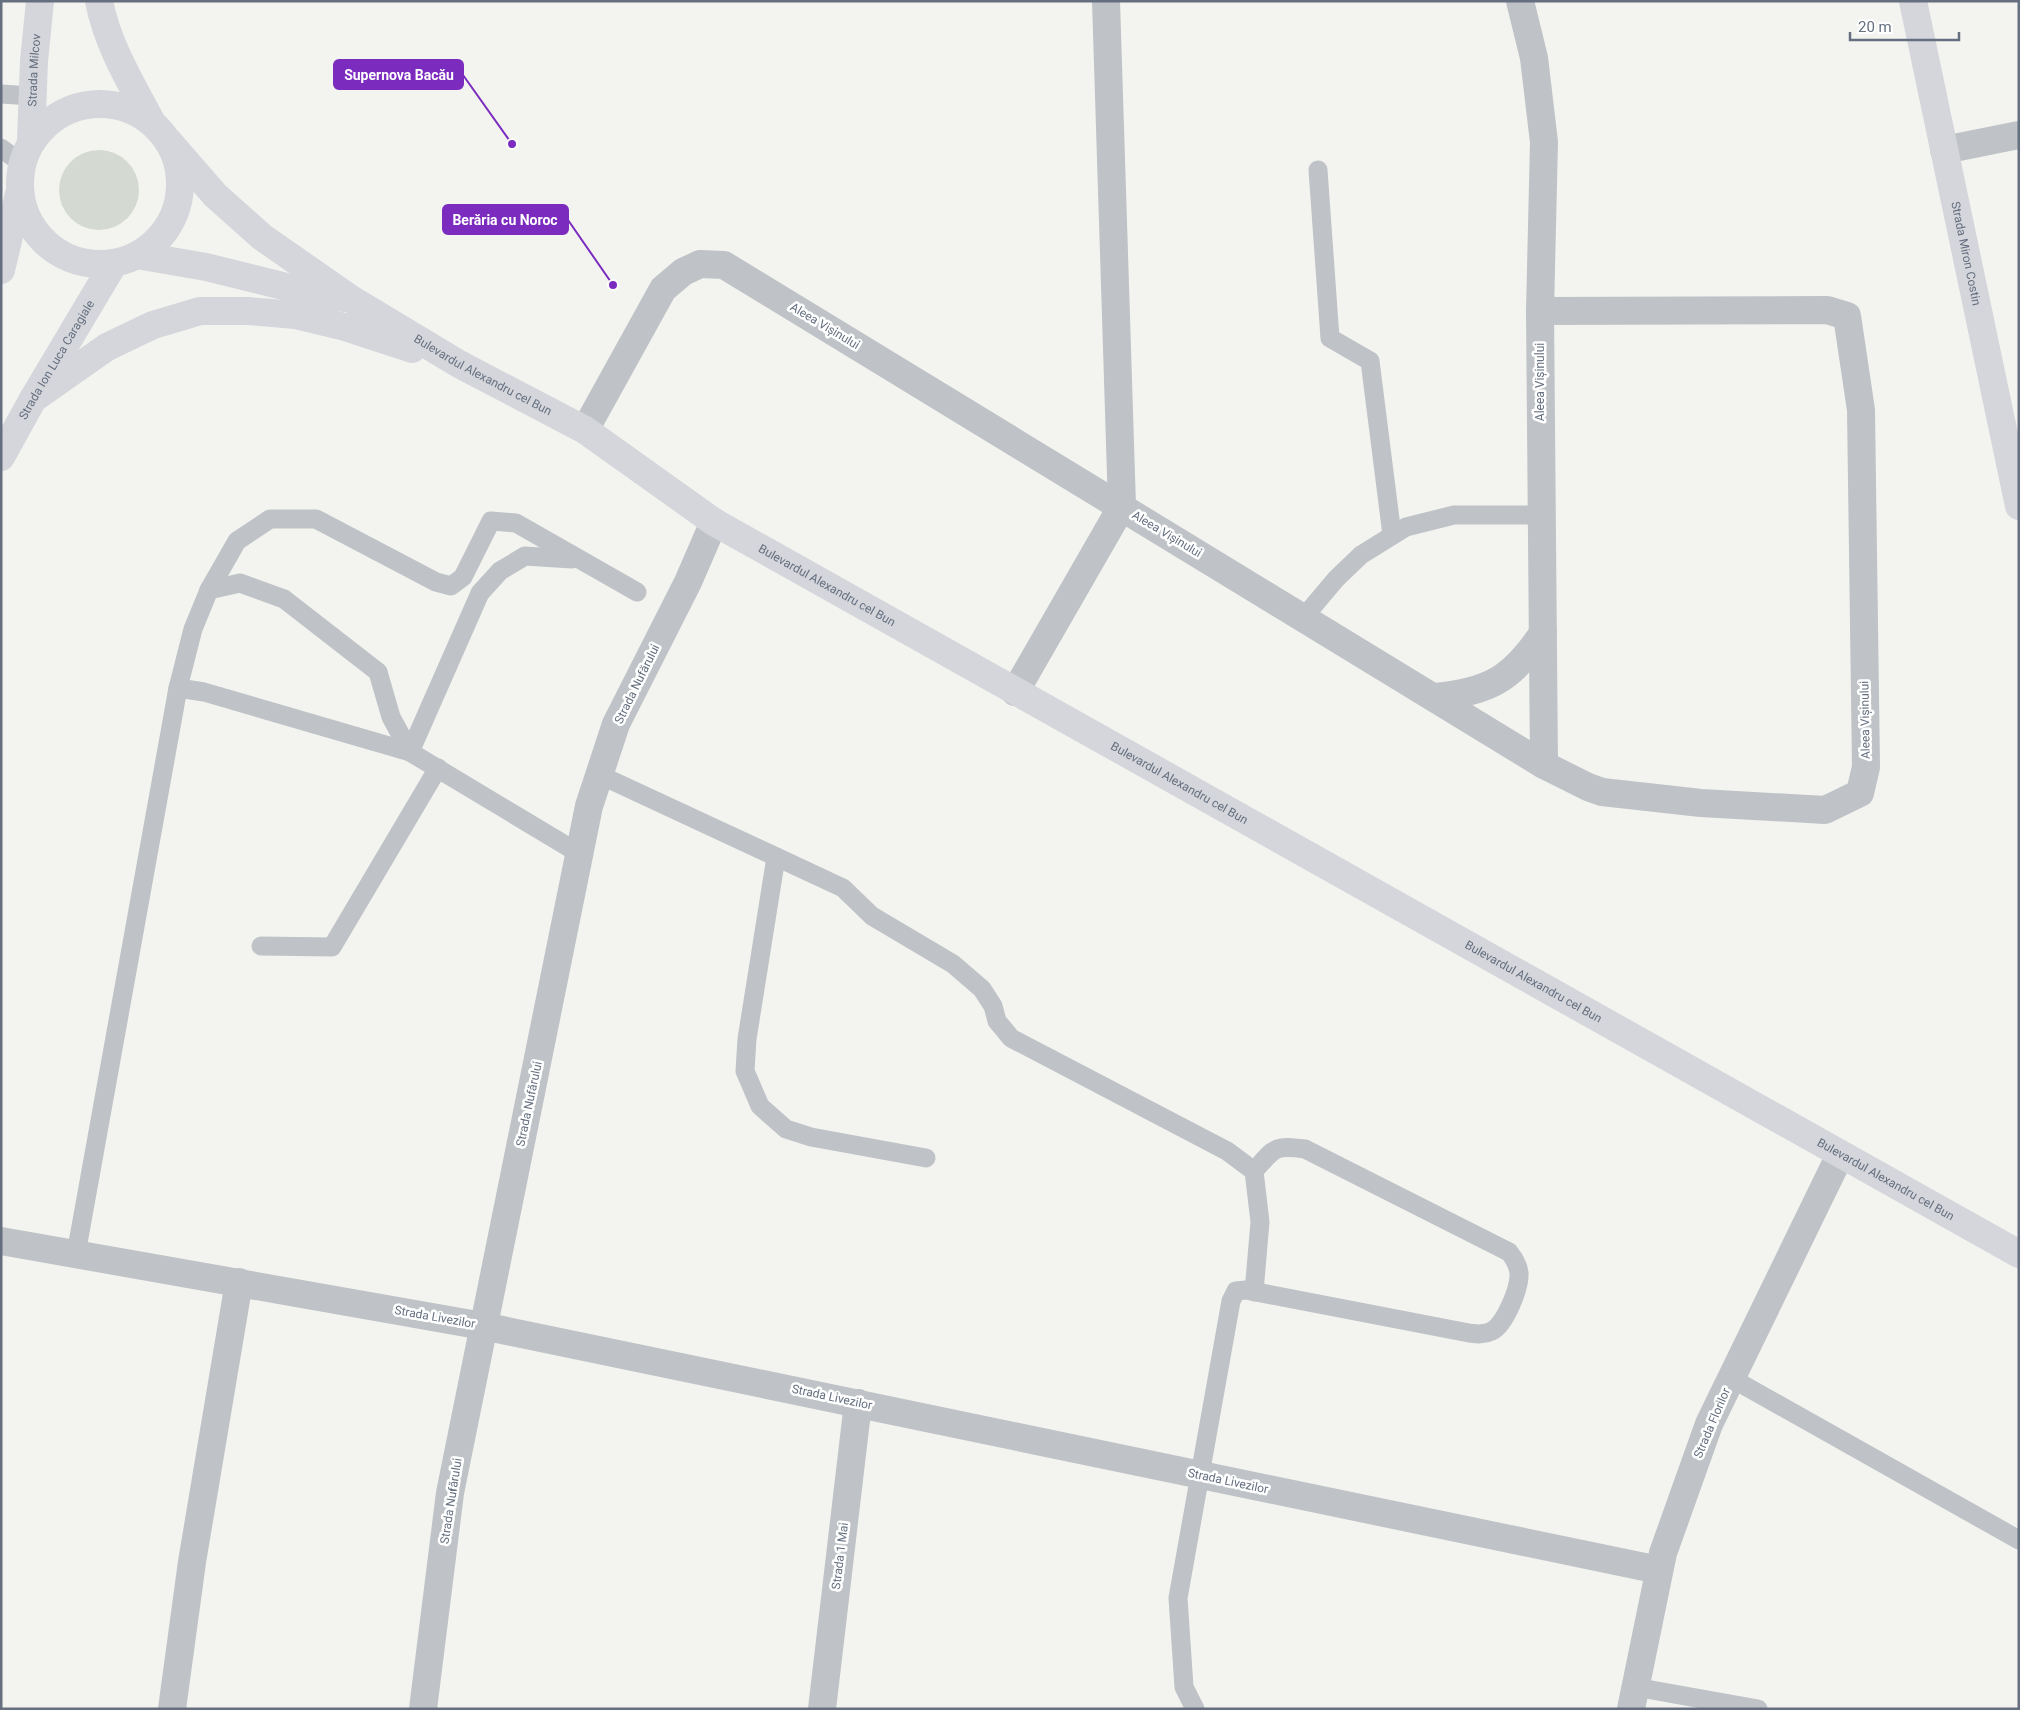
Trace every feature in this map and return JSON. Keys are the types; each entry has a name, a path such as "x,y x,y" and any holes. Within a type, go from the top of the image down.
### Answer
{"main road":[{"name":"Strada Milcov","path":"18,151 32,96 40,1"},
{"path":"99,1 103,22 125,73 152,121 169,142 179,167 180,195 172,220 157,240 125,259 89,263 64,256 43,240 26,218 19,192 18,151 50,120 74,107 101,103 128,108 152,121"},
{"name":"Strada Miron Costin","path":"1913,1 2019,506"},
{"name":"Bulevardul Alexandru cel Bun","path":"169,142 215,195 262,237 351,299 459,364 584,430 714,522 2019,1254"},
{"path":"1,270 19,192"},
{"name":"Bulevardul Alexandru cel Bun","path":"125,259 206,267 299,290 351,299"},
{"name":"Strada Ion Luca Caragiale","path":"1,457 32,399 125,259"},
{"path":"32,399 108,347 153,325 200,311 248,310 295,314 345,327 459,364"}],"street":[{"name":"Aleea Vișinului","path":"1015,692 1122,506 1106,1"},
{"name":"Aleea Vișinului","path":"1520,1 1534,58 1544,142 1540,311 1544,765"},
{"path":"1944,150 2019,135"},
{"name":"Aleea Vișinului","path":"584,430 663,289 683,272 700,264 724,265 1544,765 1588,787 1602,792 1700,803 1825,810 1860,793 1866,767 1861,410 1847,316 1827,310 1540,311"},
{"name":"Strada Nufărului","path":"424,1709 450,1493 589,806 616,724 688,582 714,522"},
{"path":"1435,697 1462,694 1506,676 1526,658 1542,634"},
{"name":"Strada Florilor","path":"1633,1698 1663,1553 1708,1424 1840,1155"},
{"name":"Strada Livezilor","path":"1,1242 483,1326 1659,1570"},
{"path":"172,1709 192,1562 238,1282"},
{"name":"Strada 1 Mai","path":"822,1709 858,1403"}],"lane":[{"path":"1,94 32,96"},
{"path":"1318,170 1330,338 1370,361 1392,535"},
{"path":"1304,617 1336,579 1361,555 1406,527 1454,514 1542,515"},
{"path":"76,1254 178,688 194,629 209,590 237,541 270,519 316,519 436,582 451,586 463,577 491,521 516,523 637,592"},
{"path":"410,752 480,593 500,571 525,556 578,559"},
{"path":"209,590 240,583 284,599 378,672 391,717 410,752"},
{"path":"178,688 204,692 410,752 580,854"},
{"path":"261,946 332,947 438,768"},
{"path":"600,775 843,888 872,916 953,964 982,989 993,1006 997,1021 1011,1038 1227,1151 1254,1171 1260,1222 1254,1292"},
{"path":"776,857 747,1039 745,1071 760,1106 786,1129 811,1138 926,1158"},
{"path":"1195,1709 1184,1687 1178,1598 1231,1301 1236,1291 1246,1290 1469,1333 1484,1334 1494,1330 1502,1323 1518,1285 1519,1271 1516,1261 1509,1252 1305,1149 1287,1147 1273,1149 1254,1171"},
{"path":"1731,1378 2019,1540"},
{"path":"1633,1698 1758,1709"}],"shaded area":[{"path":"99,150 114,153 127,162 136,175 139,190 136,205 127,218 114,227 99,230 84,227 71,218 62,205 59,190 62,175 71,162 84,153"}],"place":[{"name":"Supernova Bacău","path":"512,144"},
{"name":"Berăria cu Noroc","path":"613,285"}]}
